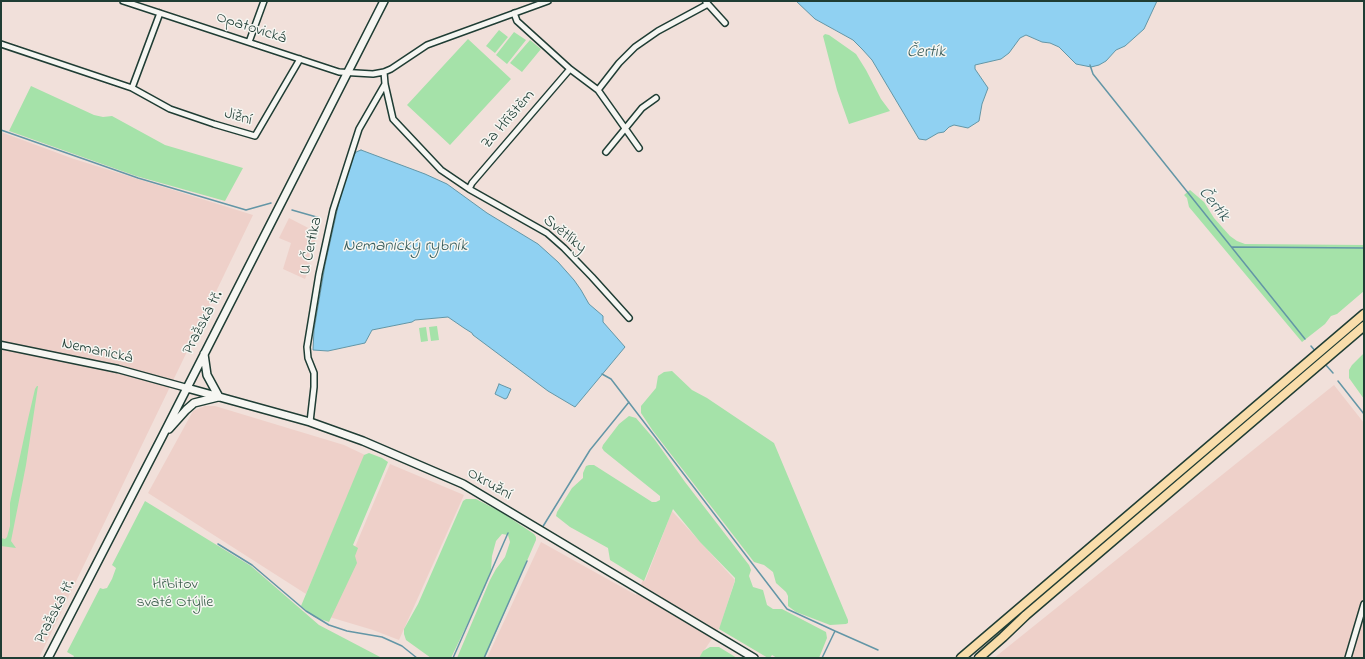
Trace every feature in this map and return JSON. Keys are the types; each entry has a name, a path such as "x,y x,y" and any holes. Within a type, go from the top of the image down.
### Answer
{"highway":[{"path":"961,658 1364,314"},
{"path":"979,658 1026,615 1364,326"},
{"path":"972,658 1026,615"}],"main road":[{"name":"Pražská tř.","path":"48,658 384,1"},
{"path":"162,437 191,404 194,402 219,397 207,375 204,354"},
{"name":"Okružní","path":"187,388 310,422 363,441 463,484 754,658"}],"street":[{"name":"Opatovická","path":"123,1 339,72 373,74 384,72"},
{"path":"249,42 264,1"},
{"path":"469,189 440,170 393,119 385,84 384,72 427,45 548,1"},
{"path":"598,90 619,63 636,47 658,31 707,2 725,23"},
{"path":"132,88 160,13"},
{"path":"514,13 517,21 570,69 598,90 639,148"},
{"name":"Jižní","path":"1,44 132,88 170,109 255,136 300,59"},
{"name":"Za Hřištěm","path":"469,189 472,183 570,69"},
{"name":"U Čertíka","path":"310,422 314,373 308,358 307,347 319,274 333,210 359,129 385,84"},
{"path":"606,152 642,108 656,98"},
{"name":"Světlíky","path":"469,189 547,233 592,277 629,318"},
{"name":"Nemanická","path":"1,346 121,370 187,388"},
{"path":"1348,658 1364,607"}],"shaded area":[{"path":"1,132 74,159 253,215 39,658 1,658"},
{"path":"289,218 318,233 307,262 311,264 305,279 283,269 291,243 279,238"},
{"path":"1334,385 1364,423 1364,658 994,658"},
{"path":"205,406 215,406 344,445 365,455 306,594 148,493 193,411"},
{"path":"390,464 464,495 399,640 373,630 326,616"},
{"path":"672,511 735,580 720,627 699,658 487,658 541,542 636,595 643,580 645,581"}],"green space":[{"path":"499,30 508,37 495,53 486,46"},
{"path":"514,32 526,40 507,64 496,55"},
{"path":"825,34 829,35 856,54 881,99 890,111 849,124 837,90 823,36"},
{"path":"468,39 511,79 450,145 407,105"},
{"path":"530,40 541,49 522,72 510,63"},
{"path":"31,86 94,115 103,117 112,116 165,145 243,168 225,201 136,176 9,131"},
{"path":"1190,190 1204,202 1214,218 1230,236 1245,244 1364,245 1364,291 1337,314 1331,316 1325,324 1302,342 1189,207 1187,198 1184,195"},
{"path":"437,326 439,340 431,341 429,327"},
{"path":"426,327 428,341 421,342 419,328"},
{"path":"1364,353 1364,399 1349,378 1349,370"},
{"path":"672,371 692,390 707,398 774,443 848,623 830,625 796,612 788,606 788,596 786,592 776,583 773,572 764,565 754,562 653,431 641,413 641,406 656,388 658,376 664,372"},
{"path":"37,386 26,465 11,541 16,548 1,546 1,538 5,539 7,537 10,526 10,503 28,419"},
{"path":"629,416 636,418 655,440 685,482 749,565 751,570 749,576 753,587 763,590 767,605 773,609 782,609 826,632 827,638 819,658 777,658 772,655 768,658 719,629 735,578 700,542 673,509 644,581 610,560 608,548 570,527 556,516 572,488 583,478 583,473 586,466 589,465 594,465 652,502 660,500 660,496 602,448 619,424"},
{"path":"369,453 388,462 353,545 358,548 355,556 357,563 329,622 314,617 301,606 364,455"},
{"path":"466,499 476,499 501,512 534,534 536,540 485,658 457,658 490,580 505,557 510,542 508,535 502,534 496,541 492,556 491,570 485,587 451,658 431,658 406,640 404,629 418,604 463,501"},
{"name":"Hřbitov svaté Otýlie","path":"145,501 251,566 319,625 382,658 73,658 74,656 67,652 100,588 107,588 112,579 116,568 112,565"},
{"path":"710,647 719,647 737,658 699,658 703,651"}],"water":[{"name":"Čertík","path":"796,1 1157,1 1144,29 1125,46 1116,50 1106,61 1099,65 1091,67 1076,64 1059,47 1026,35 1020,38 1009,53 1001,59 975,65 975,69 988,88 982,104 979,121 968,128 954,125 949,127 944,132 938,133 926,140 919,139 872,60 862,49 853,40 815,19"},
{"name":"Nemanický rybník","path":"361,150 425,174 447,184 487,213 538,244 558,262 574,280 589,304 603,316 603,322 625,347 575,407 548,391 472,333 448,317 415,320 412,322 372,330 365,343 328,351 313,350 314,330 325,265 341,193 350,162 356,152"},
{"path":"499,384 511,389 507,398 505,399 495,394"}],"waterway":[{"name":"Čertík","path":"1090,65 1093,74 1305,339"},
{"path":"1,130 138,178 246,210 271,203"},
{"path":"292,210 320,218"},
{"path":"1232,247 1364,248"},
{"name":"Čertík","path":"1311,346 1316,352"},
{"name":"Čertík","path":"1325,364 1333,373"},
{"path":"602,374 611,379 787,609 835,631 822,658"},
{"name":"Čertík","path":"1338,381 1364,414"},
{"path":"542,528 590,450 629,402"},
{"path":"453,658 508,533"},
{"path":"218,544 252,565 306,611 329,625 347,631 382,637 402,646 417,658"},
{"path":"484,658 527,561"},
{"path":"835,631 878,650"}]}
